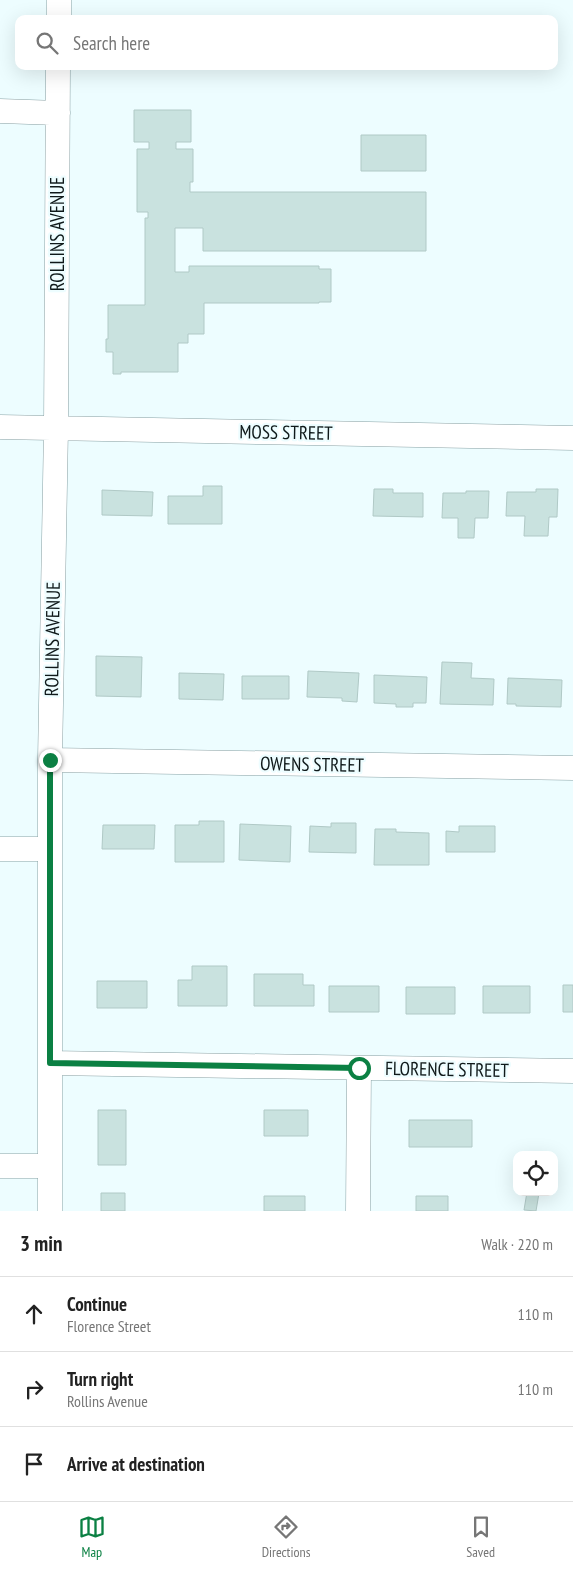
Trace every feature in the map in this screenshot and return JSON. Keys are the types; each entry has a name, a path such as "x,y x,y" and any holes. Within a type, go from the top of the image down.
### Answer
{"street":[{"path":"59,0 59,15"},
{"name":"ROLLINS AVENUE","path":"50,1211 50,760 56,428 58,70"},
{"path":"0,112 58,113"},
{"name":"MOSS STREET","path":"0,427 573,438"},
{"name":"OWENS STREET","path":"50,760 573,768"},
{"path":"0,849 50,849"},
{"name":"FLORENCE STREET","path":"50,1063 573,1071"},
{"path":"358,1211 359,1068"},
{"path":"0,1166 50,1166"}],"building":[{"path":"134,110 191,110 191,142 176,142 176,149 193,149 193,182 190,182 190,192 426,192 426,251 203,251 203,228 175,228 175,272 189,272 189,266 319,266 319,269 331,269 331,302 204,303 204,334 188,334 188,343 178,343 178,372 121,372 121,374 113,374 113,352 106,352 108,305 145,305 145,218 148,218 148,212 137,212 137,149 149,149 149,142 134,142"},
{"path":"361,135 426,135 426,171 361,171"},
{"path":"203,486 222,486 222,524 168,524 168,496 203,496"},
{"path":"374,489 393,489 393,493 423,493 423,517 373,516"},
{"path":"536,489 558,489 557,517 549,517 548,536 524,536 525,516 506,516 507,492 536,492"},
{"path":"102,490 153,492 152,516 102,515"},
{"path":"466,491 489,491 488,518 475,518 474,538 458,538 458,518 442,518 443,493 466,493"},
{"path":"96,656 142,657 141,697 96,696"},
{"path":"442,662 472,663 471,678 494,679 493,705 440,704"},
{"path":"308,671 359,673 357,702 342,701 342,698 307,697"},
{"path":"179,673 224,674 223,700 179,699"},
{"path":"374,675 427,677 426,703 413,703 413,707 396,707 396,704 374,703"},
{"path":"242,676 289,676 289,699 242,699"},
{"path":"508,678 562,680 561,707 507,704"},
{"path":"199,821 224,821 224,862 175,862 175,825 199,825"},
{"path":"331,823 356,823 356,853 309,852 310,826 331,827"},
{"path":"240,824 291,826 290,862 239,860"},
{"path":"103,825 155,825 154,849 102,849"},
{"path":"459,826 495,826 495,852 446,852 446,831 459,832"},
{"path":"375,829 396,829 396,832 429,833 429,865 374,865"},
{"path":"192,966 227,966 227,1006 178,1006 178,980 192,980"},
{"path":"254,974 303,974 303,985 314,985 314,1006 254,1006"},
{"path":"97,981 147,981 147,1008 97,1008"},
{"path":"563,985 573,985 573,1012 563,1012"},
{"path":"329,986 379,986 379,1012 329,1012"},
{"path":"483,986 530,986 530,1013 483,1013"},
{"path":"406,987 455,987 455,1014 406,1014"},
{"path":"98,1110 126,1110 126,1165 98,1165"},
{"path":"264,1110 308,1110 308,1136 264,1136"},
{"path":"409,1120 472,1120 472,1147 409,1147"},
{"path":"101,1193 125,1193 125,1211 101,1211"},
{"path":"264,1196 305,1196 305,1211 264,1211"},
{"path":"416,1196 448,1196 448,1211 416,1211"},
{"path":"526,1196 538,1196 536,1211 524,1210"}],"route":[{"path":"50,760 50,1063 359,1068"}]}
